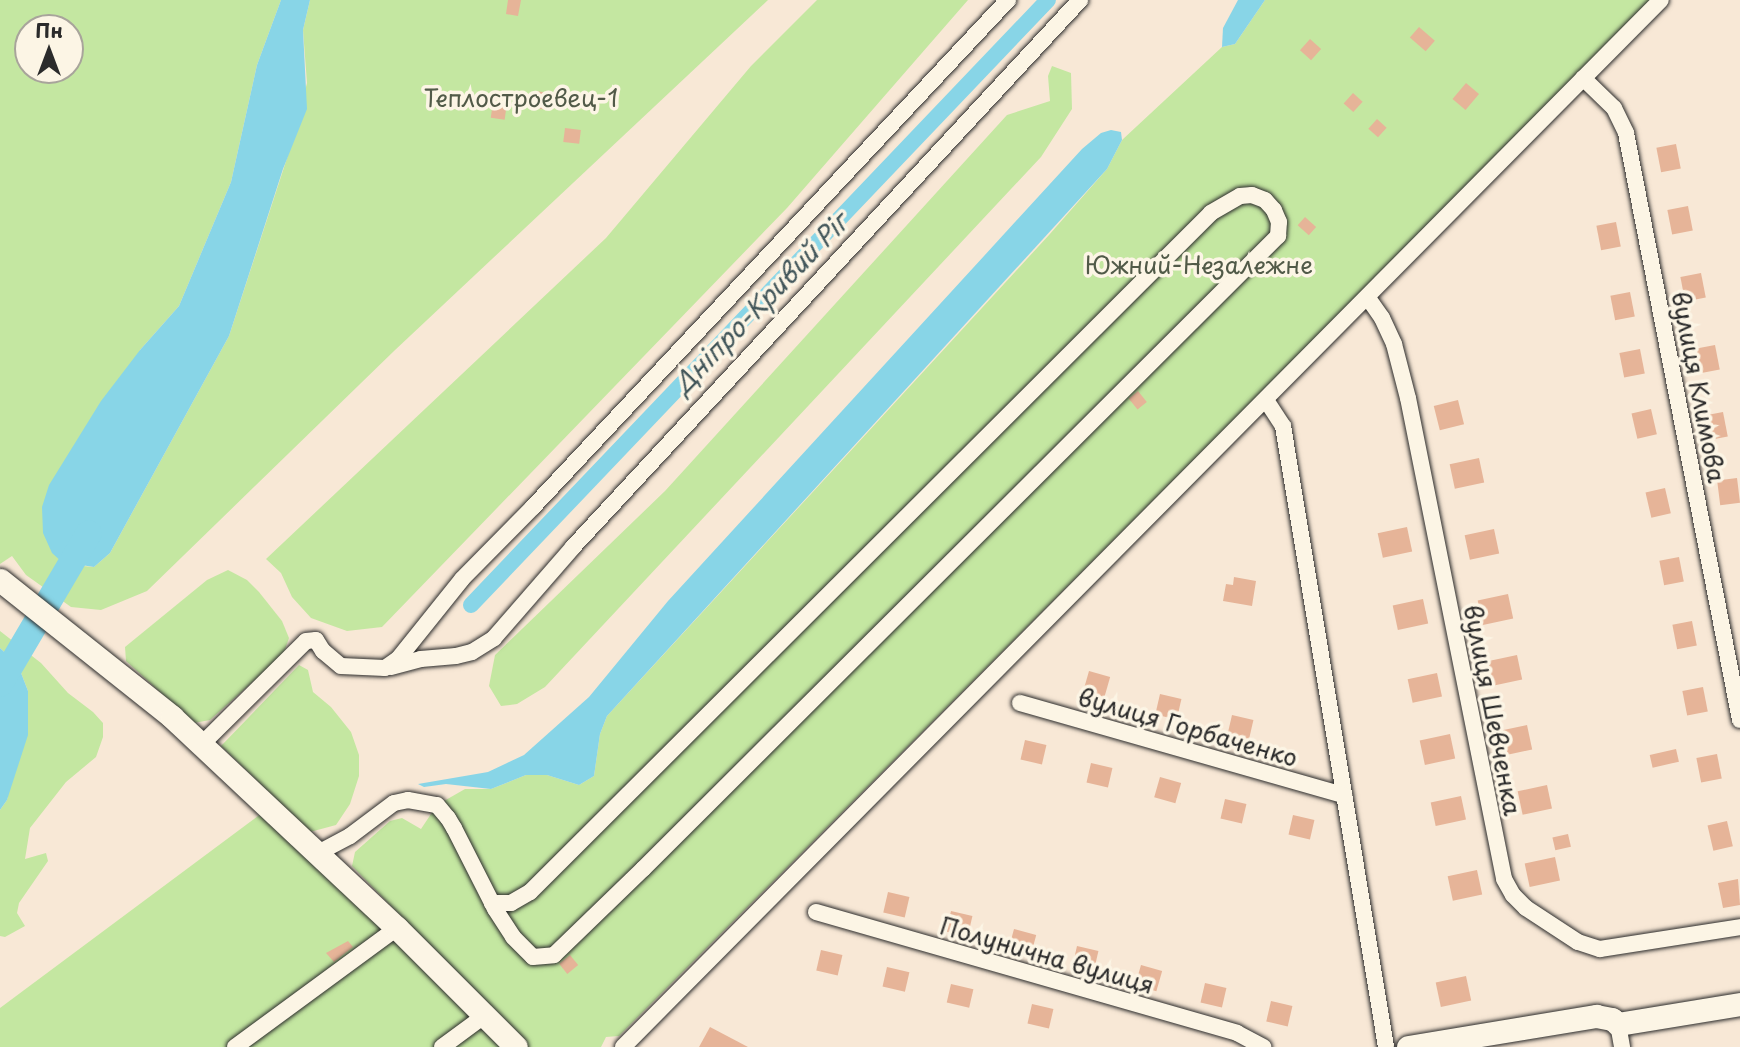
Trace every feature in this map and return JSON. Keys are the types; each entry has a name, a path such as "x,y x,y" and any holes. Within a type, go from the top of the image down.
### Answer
{"street":[{"path":"385,668 418,636 434,611 462,579 533,508 1009,0"},
{"path":"202,744 306,641 316,640 323,652 341,666 385,668 421,659 472,652 494,638 573,547 1080,0"},
{"path":"623,1047 1661,0"},
{"name":"вулиця Климова","path":"1583,78 1614,108 1626,134 1740,720"},
{"path":"318,853 350,836 394,803 408,800 437,805 448,818 492,903 525,951 533,957 554,955 653,860 1278,236 1279,222 1274,210 1265,200 1252,195 1240,196 1211,213 530,891 511,903 492,903"},
{"name":"вулиця Шевченка","path":"1368,298 1382,318 1394,344 1408,398 1504,879 1513,895 1526,908 1578,942 1600,949 1740,927"},
{"path":"1266,400 1283,426 1386,1047"},
{"path":"0,580 80,642 202,744 397,928 516,1047"},
{"name":"вулиця Горбаченко","path":"1020,703 1344,795"},
{"name":"Полунична вулиця","path":"816,912 1237,1033 1263,1047"},
{"path":"235,1047 397,928"},
{"path":"1618,1024 1740,1004"},
{"path":"442,1047 484,1016"},
{"path":"1408,1047 1596,1016 1612,1019 1618,1024 1622,1047"}],"green space":[{"name":"Теплостроевец-1","path":"0,0 281,0 257,65 231,182 179,306 140,350 83,566 94,567 110,553 229,336 290,149 307,83 303,30 310,0 768,0 394,351 147,591 101,610 71,607 26,575 12,556 0,564"},
{"path":"817,0 968,0 787,208 382,627 347,631 311,618 292,597 281,573 266,559 606,238 751,66"},
{"name":"Южний-Незалежне","path":"1265,0 1661,0 1392,261 619,1036 606,1037 601,1047 528,1047 352,866 355,852 390,821 402,818 421,829 437,805 465,789 491,789 526,775 547,775 579,785 594,776 600,734 607,716 1049,235 1107,169 1122,140 1222,47 1235,44"},
{"path":"1052,66 1071,73 1072,109 1041,157 545,687 517,704 501,706 489,686 495,655 665,491 1007,115 1050,101 1048,76"},
{"path":"228,570 247,580 259,592 282,621 289,638 283,655 210,720 194,723 126,661 125,647 207,580"},
{"path":"0,631 41,663 68,693 103,723 103,737 96,757 66,782 30,828 25,859 46,853 48,861 19,903 17,913 25,926 5,937 0,936 0,810 7,800 28,691 18,665 0,648"},
{"path":"299,665 308,670 313,692 331,707 351,732 359,755 359,776 350,804 336,825 310,832 221,746"},
{"path":"270,807 516,1047 0,1047 0,1008"}],"water":[{"path":"281,0 310,0 303,30 307,109 283,169 229,336 110,553 94,567 62,562 52,553 43,533 42,507 49,485 101,401 140,350 179,306 231,182 257,65"},
{"path":"1238,0 1265,0 1235,44 1222,47 1223,28"},
{"path":"1111,130 1121,132 1122,140 1107,169 607,716 600,734 594,776 579,785 547,775 526,775 491,789 446,784 424,787 418,784 488,772 524,755 589,697 668,601 1082,149 1101,133"},
{"path":"0,648 18,665 28,691 28,735 7,800 0,810"}],"building":[{"path":"508,0 521,0 518,16 506,14"},
{"path":"1419,27 1435,41 1426,51 1410,38"},
{"path":"1310,39 1321,49 1311,60 1300,50"},
{"path":"1466,83 1479,94 1466,110 1453,99"},
{"path":"536,91 549,93 546,110 533,108"},
{"path":"1353,93 1363,102 1353,112 1344,103"},
{"path":"493,102 507,104 505,120 491,118"},
{"path":"1377,119 1387,128 1378,137 1368,129"},
{"path":"565,128 581,130 579,144 563,142"},
{"path":"1676,144 1681,169 1661,172 1656,148"},
{"path":"1688,206 1693,231 1672,235 1667,210"},
{"path":"1305,217 1316,227 1309,235 1298,225"},
{"path":"1616,222 1621,247 1601,250 1596,226"},
{"path":"1701,273 1706,298 1685,302 1680,277"},
{"path":"1630,292 1635,317 1615,320 1610,296"},
{"path":"1715,345 1720,370 1700,373 1695,349"},
{"path":"1640,349 1645,374 1624,378 1619,353"},
{"path":"1138,391 1147,402 1137,409 1129,399"},
{"path":"1458,400 1464,424 1440,430 1434,406"},
{"path":"1651,409 1657,434 1637,439 1632,413"},
{"path":"1723,412 1728,437 1708,440 1703,416"},
{"path":"1479,458 1484,482 1455,489 1450,464"},
{"path":"1737,478 1740,503 1720,505 1717,480"},
{"path":"1665,488 1671,513 1651,518 1646,492"},
{"path":"1407,527 1412,551 1383,558 1378,533"},
{"path":"1494,529 1499,553 1470,560 1465,535"},
{"path":"1679,557 1684,582 1664,585 1659,561"},
{"path":"1234,577 1256,581 1252,606 1223,601 1226,584 1233,585"},
{"path":"1508,594 1513,618 1483,625 1478,600"},
{"path":"1423,599 1428,623 1398,630 1393,605"},
{"path":"1692,621 1697,646 1677,649 1672,625"},
{"path":"1517,655 1522,679 1493,686 1488,661"},
{"path":"1089,671 1110,677 1104,697 1083,691"},
{"path":"1437,673 1442,696 1413,703 1408,679"},
{"path":"1703,687 1708,712 1687,716 1682,691"},
{"path":"1160,694 1181,699 1177,719 1155,714"},
{"path":"1232,715 1253,720 1249,739 1228,734"},
{"path":"1527,725 1532,749 1503,756 1498,731"},
{"path":"1450,734 1455,758 1425,765 1420,740"},
{"path":"1025,740 1046,745 1042,764 1021,759"},
{"path":"1676,749 1679,762 1653,768 1650,755"},
{"path":"1717,754 1722,779 1701,783 1696,758"},
{"path":"1091,763 1112,768 1108,787 1087,782"},
{"path":"1160,777 1181,783 1175,803 1154,797"},
{"path":"1547,785 1552,808 1523,815 1518,791"},
{"path":"1461,796 1466,819 1436,826 1431,802"},
{"path":"1225,799 1246,804 1242,823 1221,818"},
{"path":"1293,815 1314,820 1310,839 1289,834"},
{"path":"1727,821 1733,846 1713,851 1708,825"},
{"path":"1568,834 1571,847 1555,850 1552,838"},
{"path":"1555,857 1560,880 1530,887 1525,863"},
{"path":"1477,870 1482,894 1453,901 1448,876"},
{"path":"1738,879 1740,905 1723,908 1718,883"},
{"path":"888,892 909,897 905,917 883,912"},
{"path":"951,911 972,916 968,936 946,931"},
{"path":"1014,929 1036,935 1031,954 1009,948"},
{"path":"348,941 353,947 334,962 326,953"},
{"path":"1077,946 1098,951 1094,970 1073,965"},
{"path":"821,950 842,955 838,975 816,970"},
{"path":"570,955 578,965 567,974 559,964"},
{"path":"1141,965 1162,971 1156,991 1135,985"},
{"path":"887,967 909,972 905,992 883,986"},
{"path":"1466,976 1471,1000 1441,1007 1436,982"},
{"path":"1205,983 1226,988 1222,1007 1201,1002"},
{"path":"951,984 973,989 969,1008 947,1003"},
{"path":"1271,1001 1292,1006 1288,1026 1266,1021"},
{"path":"1032,1004 1053,1009 1049,1028 1028,1023"},
{"path":"710,1027 748,1047 699,1047"}],"waterway":[{"name":"Дніпро-Кривий Ріг","path":"471,605 1048,0"},
{"path":"0,684 89,533"}]}
